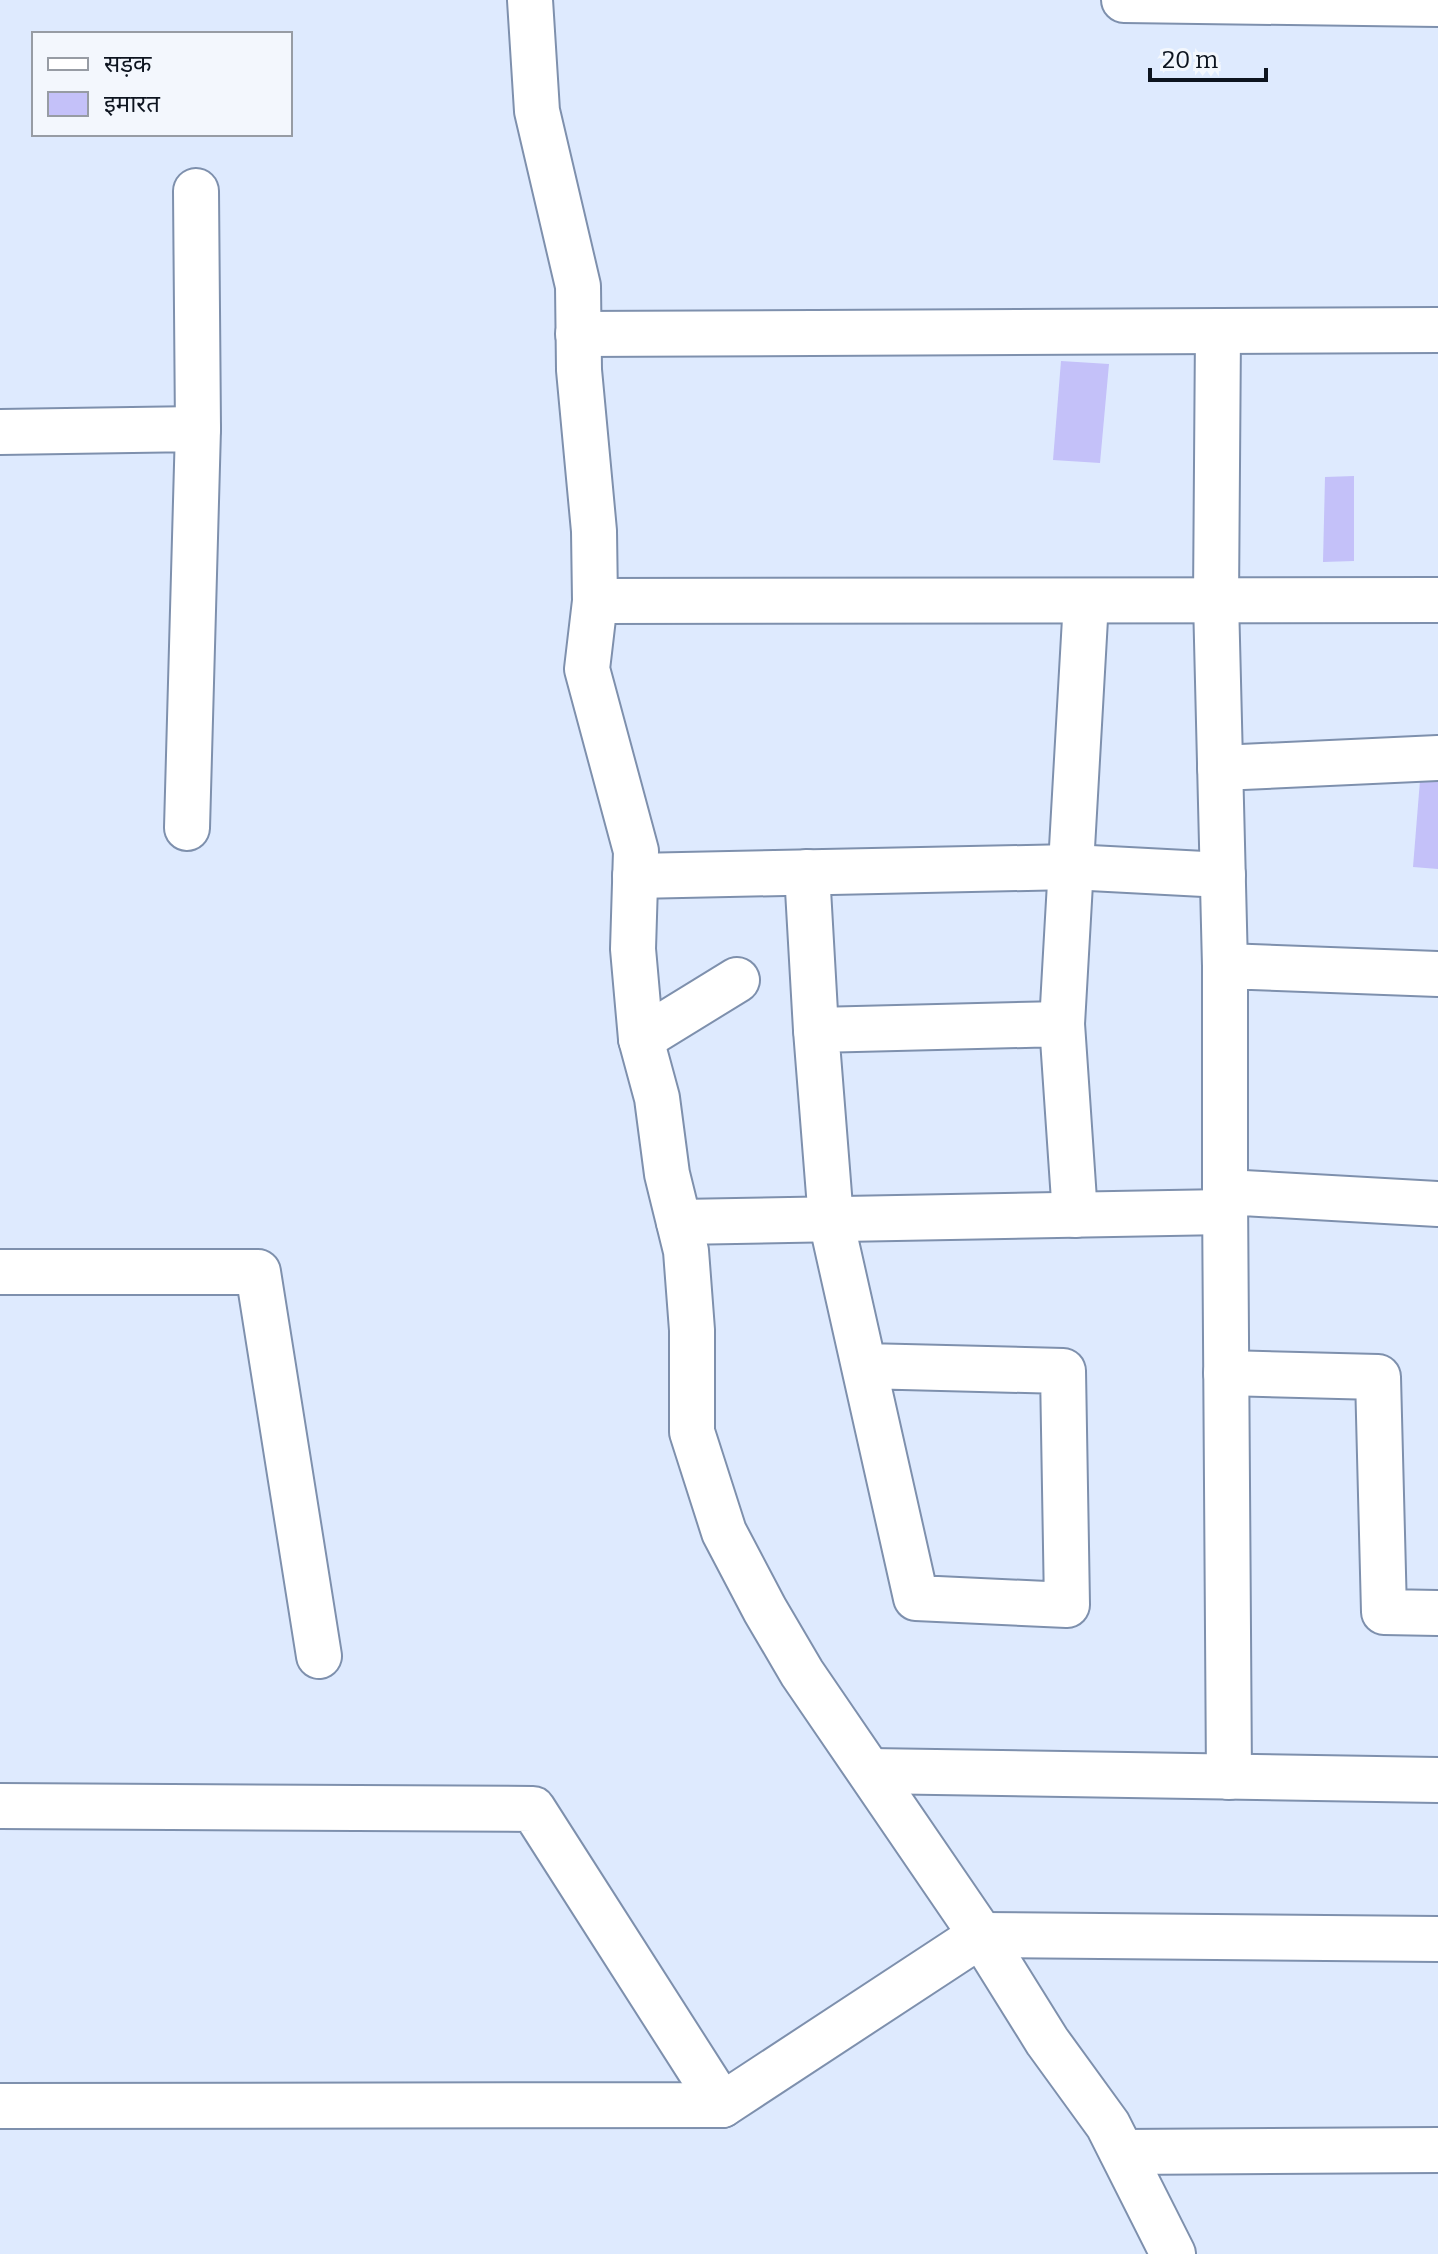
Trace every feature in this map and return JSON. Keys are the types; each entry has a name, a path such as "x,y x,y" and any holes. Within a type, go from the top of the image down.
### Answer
{"street":[{"path":"530,0 537,111 578,286 578,334 591,474 595,601 587,669 636,851 633,949 641,1039 657,1098 667,1174 686,1251 692,1330 692,1432 724,1532 802,1673 981,1935 1047,2041 1108,2125 1173,2254"},
{"path":"1124,0 1438,4"},
{"path":"187,828 198,429 196,191"},
{"path":"578,334 1438,330"},
{"path":"1218,331 1216,600 1225,966 1229,1777"},
{"path":"0,432 198,429"},
{"path":"595,601 1438,600"},
{"path":"1075,1215 1062,1024 1086,601"},
{"path":"1220,768 1438,758"},
{"path":"635,876 1071,867 1223,875"},
{"path":"807,872 831,1220 916,1598 1067,1605 1063,1371 864,1366"},
{"path":"1225,966 1438,974"},
{"path":"641,1039 737,980"},
{"path":"816,1030 1062,1024"},
{"path":"679,1222 1075,1215 1225,1202 1438,1204"},
{"path":"0,1272 258,1272 319,1656"},
{"path":"1226,1373 1378,1377 1384,1612 1438,1613"},
{"path":"870,1771 1438,1780"},
{"path":"0,1806 533,1809 722,2105"},
{"path":"0,2106 722,2105 981,1935 1438,1939"},
{"path":"1122,2152 1438,2150"}],"building":[{"path":"1061,361 1109,364 1100,463 1053,460"},
{"path":"1354,476 1354,561 1323,562 1325,477"},
{"path":"1421,768 1438,769 1438,869 1413,867"}]}
